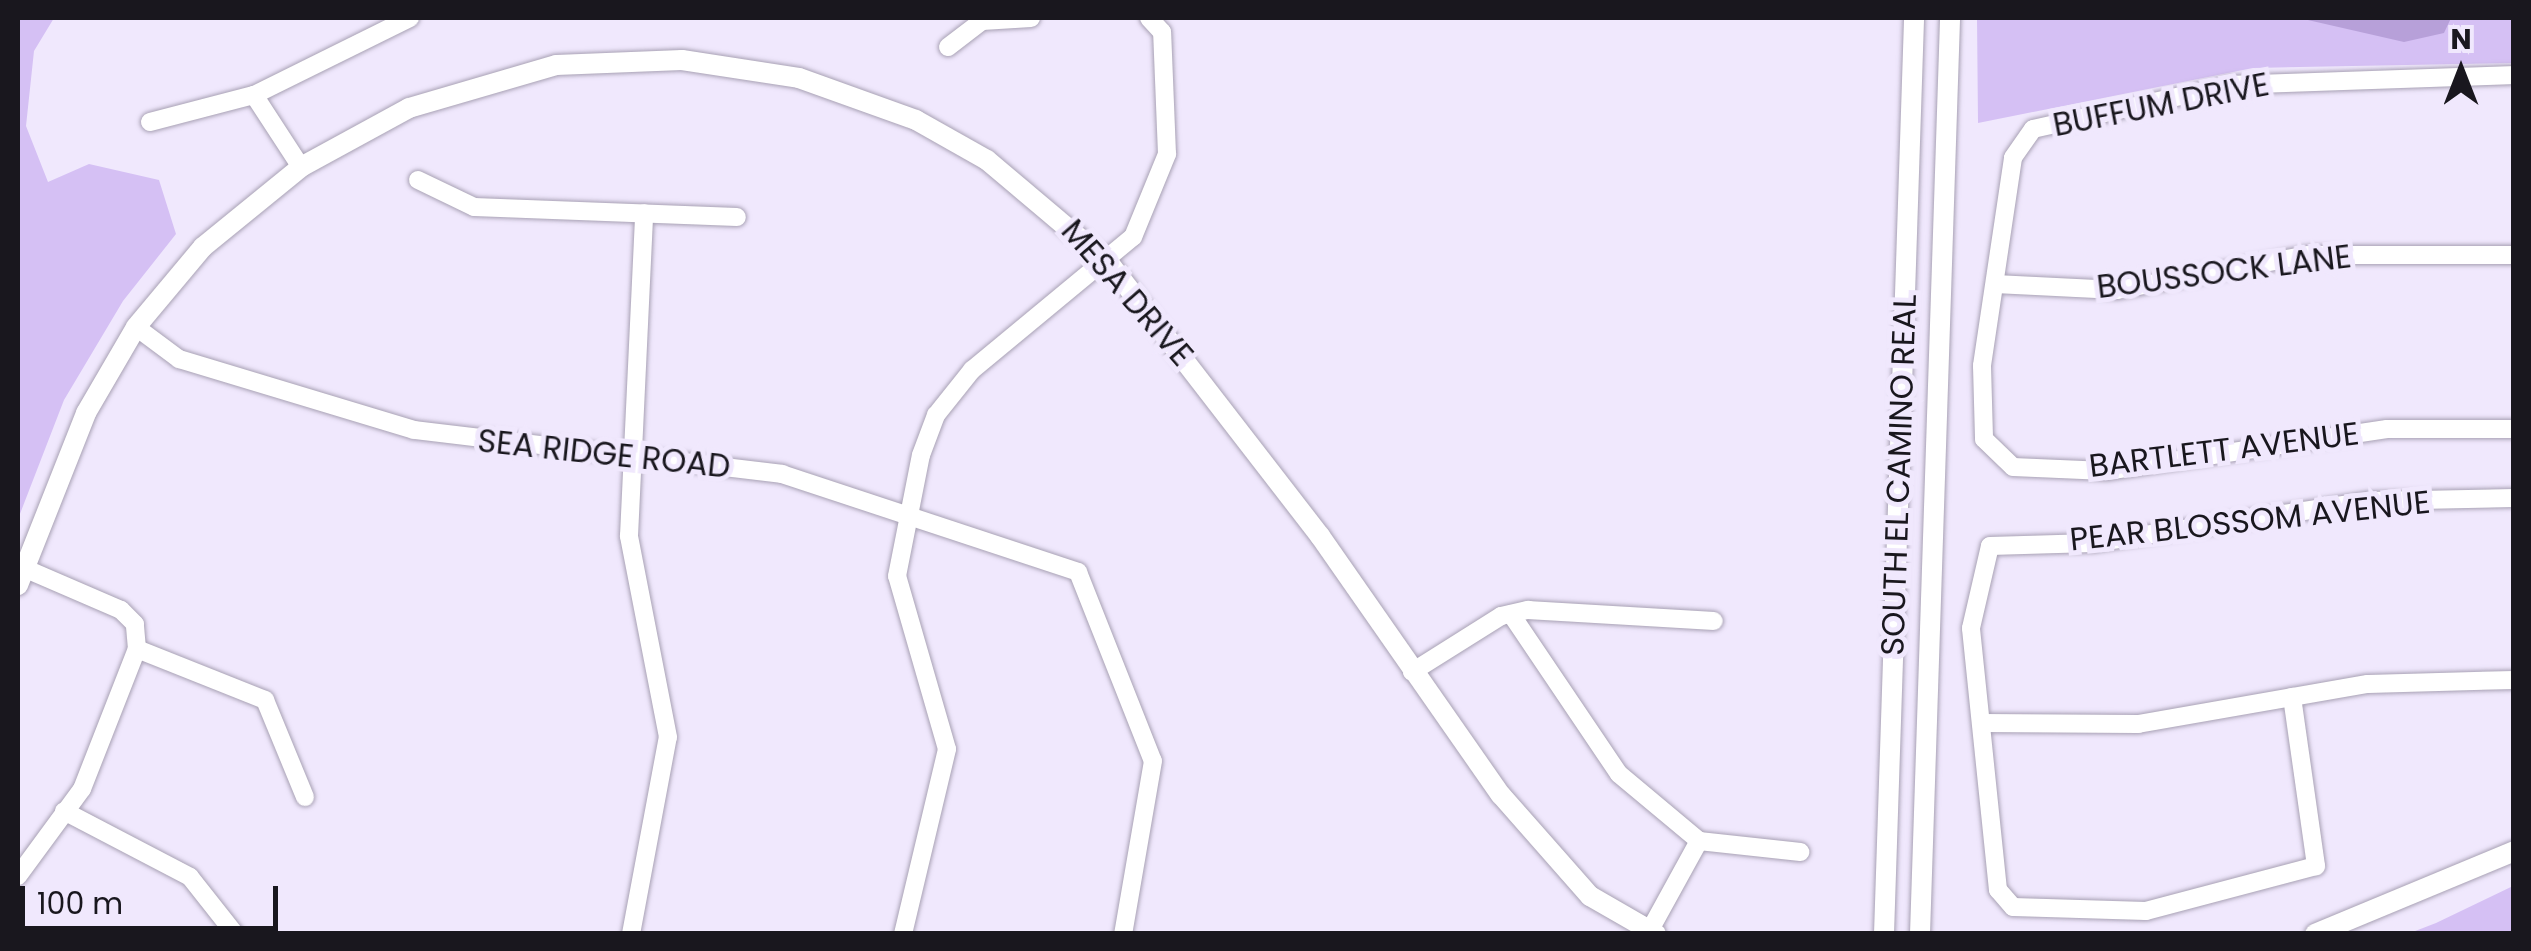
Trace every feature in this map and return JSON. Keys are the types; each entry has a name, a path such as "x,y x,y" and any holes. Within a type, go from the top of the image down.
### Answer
{"main road":[{"name":"SOUTH EL CAMINO REAL","path":"1884,934 1914,18"},
{"name":"SOUTH EL CAMINO REAL","path":"1920,934 1950,18"},
{"name":"MESA DRIVE","path":"21,577 86,413 136,327 203,248 302,167 460,88 556,65 682,60 799,78 916,120 986,160 1109,263 1308,521 1412,672 1556,862 1590,896 1653,932"},
{"path":"2315,934 2514,851"}],"street":[{"path":"150,122 254,95 410,18"},
{"path":"948,47 982,21 1030,18"},
{"path":"903,934 946,750 898,576 908,510 936,414 972,370 1109,263 1132,237 1167,154 1162,32 1149,18"},
{"name":"BUFFUM DRIVE","path":"1995,284 2013,158 2033,129 2230,85 2514,75"},
{"path":"254,95 302,167"},
{"path":"418,180 474,207 737,217"},
{"path":"631,934 668,737 633,575 631,457 644,213"},
{"name":"BOUSSOCK LANE","path":"1995,284 2117,290 2308,255 2514,255"},
{"name":"BARTLETT AVENUE","path":"1995,284 1982,366 1984,439 2013,466 2106,471 2387,428 2514,429"},
{"name":"SEA RIDGE ROAD","path":"136,327 179,359 414,430 782,474 908,510 1078,572 1152,762 1122,934"},
{"name":"PEAR BLOSSOM AVENUE","path":"2292,698 2316,866 2146,911 2013,907 1998,890 1971,628 1982,555 2000,540 2092,543 2370,501 2514,498"},
{"path":"18,876 82,789 137,649 135,624 120,610 21,577"},
{"path":"1412,672 1510,614 1714,621"},
{"path":"1510,614 1619,774 1699,841 1800,852"},
{"path":"137,649 265,700 305,797"},
{"path":"1980,723 2138,724 2368,684 2514,680"},
{"path":"64,812 190,876 234,934"},
{"path":"1653,932 1699,841"}],"shaded area":[{"path":"18,18 54,18 34,51 26,126 48,182 89,164 159,180 176,234 123,301 64,400 18,519"},
{"path":"1977,18 2513,18 2513,63 2253,68 1978,123"},
{"path":"2299,18 2451,18 2444,33 2404,42"},
{"path":"2513,886 2513,933 2410,933 2436,923"}]}
